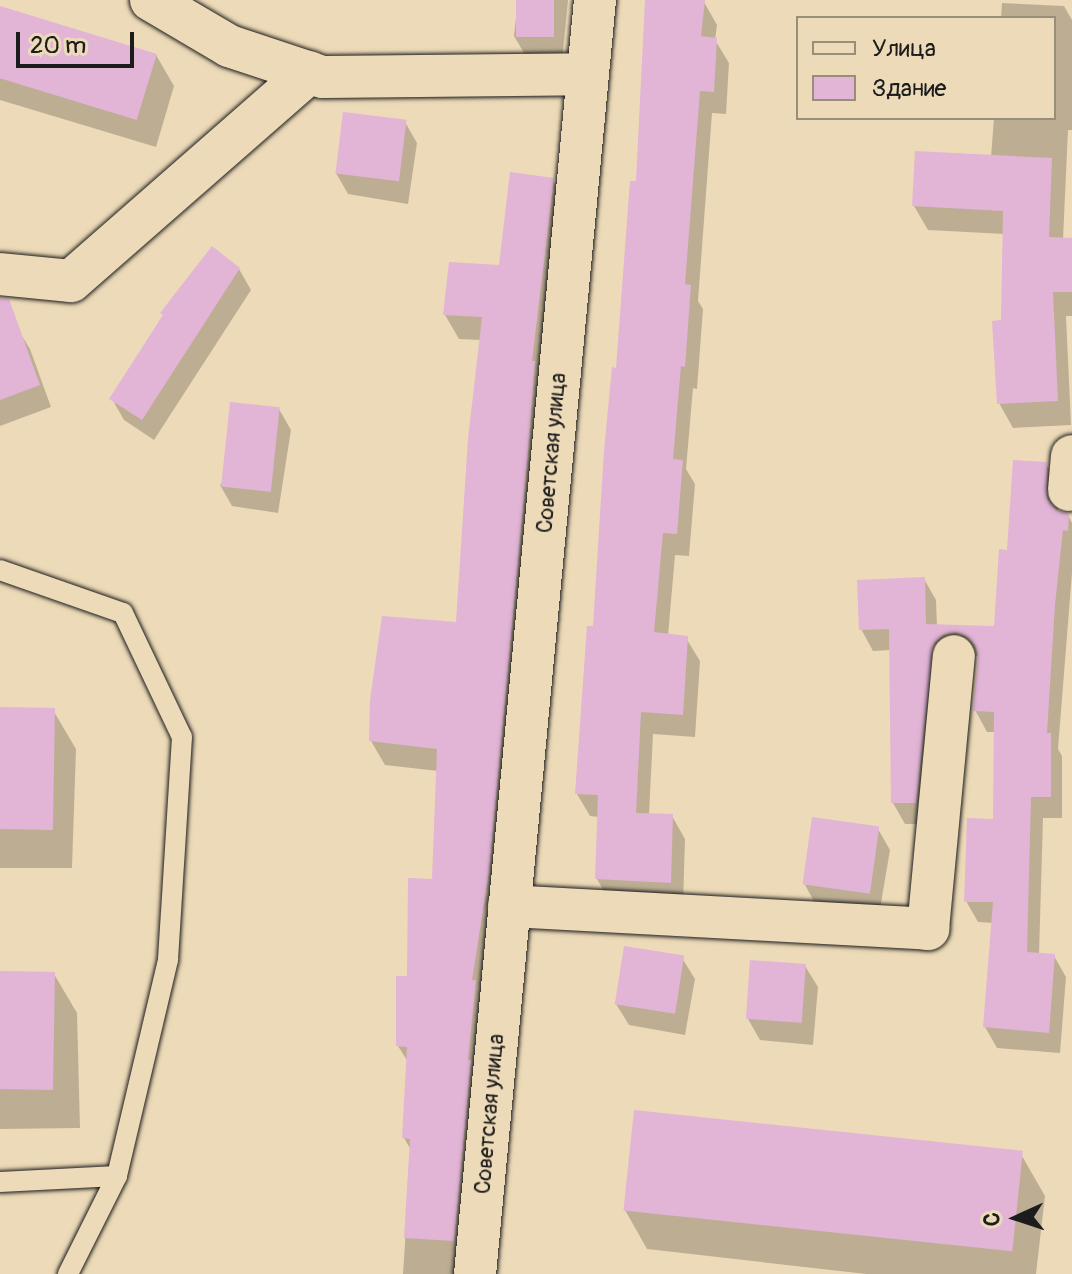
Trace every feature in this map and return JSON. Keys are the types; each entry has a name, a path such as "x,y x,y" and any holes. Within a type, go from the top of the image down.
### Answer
{"street":[{"path":"151,0 229,46 323,77 588,74"},
{"name":"Советская улица","path":"475,1274 595,0"},
{"path":"0,275 71,281 310,72"},
{"path":"509,906 928,929 954,656"}],"lane":[{"path":"0,570 123,613 182,737 168,960 117,1176 68,1274"},
{"path":"0,1182 117,1176"}],"building":[{"path":"516,0 554,0 554,37 516,37"},
{"path":"645,0 705,0 701,36 717,38 714,92 700,91 685,284 691,285 685,367 681,366 673,459 683,460 677,534 663,533 654,632 688,636 683,715 641,712 636,813 673,814 671,883 595,879 598,795 575,794 587,626 593,626 604,451 612,367 616,368 630,181 636,181"},
{"path":"0,6 157,54 137,120 0,78"},
{"path":"343,112 407,120 399,181 335,174"},
{"path":"915,151 1052,158 1049,237 1072,238 1072,292 1053,292 1058,401 997,404 992,321 1001,320 1003,211 912,206"},
{"path":"510,172 554,178 532,361 535,361 528,452 489,872 472,980 476,980 468,1060 471,1060 454,1241 404,1238 410,1139 402,1138 407,1047 396,1046 396,976 407,976 408,878 432,879 437,749 369,741 370,700 382,616 456,622 468,439 482,317 443,315 449,262 499,265"},
{"path":"212,246 240,268 142,420 109,399 163,315 160,313"},
{"path":"0,298 9,299 40,385 0,400"},
{"path":"230,402 280,407 271,492 221,487"},
{"path":"1013,460 1047,462 1047,499 1056,510 1069,514 1068,531 1063,530 1055,605 1047,733 1051,733 1051,797 1031,797 1027,952 1055,954 1049,1033 983,1027 993,902 964,902 967,818 993,819 994,712 973,711 978,658 975,645 967,636 956,632 943,635 934,643 916,803 891,803 889,629 859,630 857,580 925,577 926,624 994,626 999,549 1007,550"},
{"path":"0,707 55,708 53,830 0,829"},
{"path":"812,817 879,826 870,894 803,884"},
{"path":"624,946 684,956 675,1014 615,1004"},
{"path":"750,960 806,964 802,1023 746,1019"},
{"path":"0,971 55,972 53,1090 0,1089"},
{"path":"634,1110 1023,1151 1012,1251 623,1210"}]}
